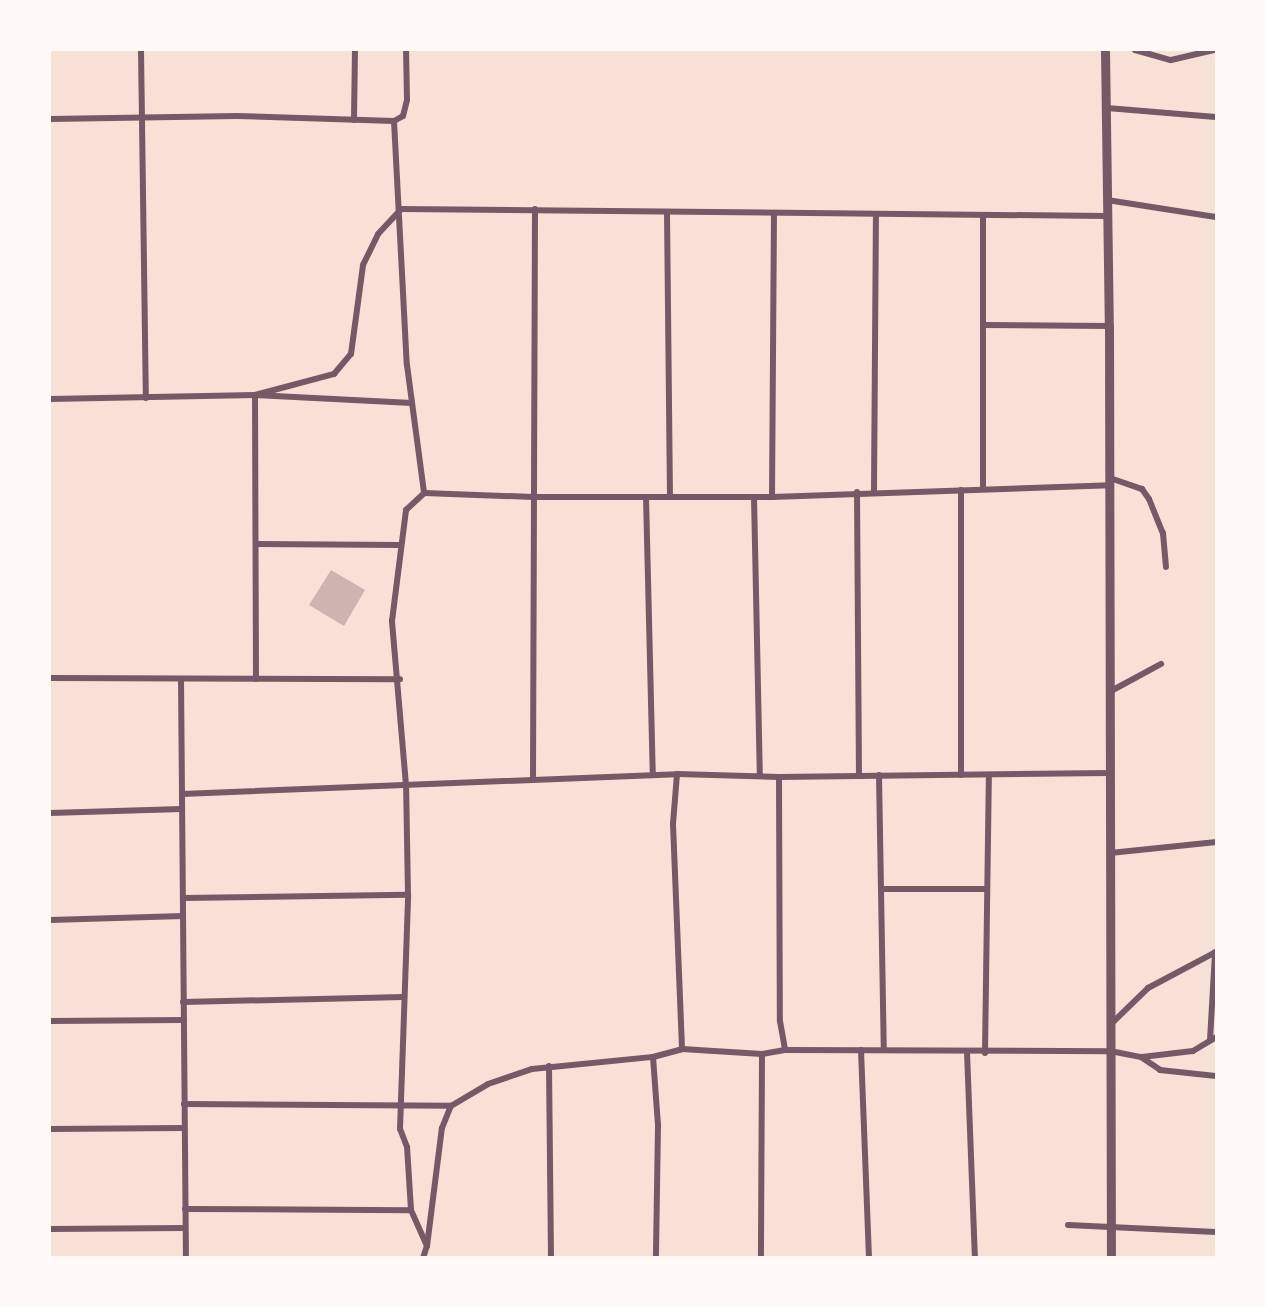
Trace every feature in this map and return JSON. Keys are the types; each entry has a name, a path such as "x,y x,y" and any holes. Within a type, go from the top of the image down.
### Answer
{"street":[{"path":"141,50 144,119 146,398"},
{"path":"354,50 354,120"},
{"path":"50,119 237,116 394,121 403,116 407,100 406,50"},
{"path":"1105,50 1110,482 1111,1257"},
{"path":"1135,50 1171,60 1214,50"},
{"path":"1107,108 1216,117"},
{"path":"394,121 401,209 407,365 424,493"},
{"path":"1107,200 1216,217"},
{"path":"255,395 334,374 351,354 363,265 378,234 401,209 535,209 983,217 1107,216"},
{"path":"533,780 535,209"},
{"path":"667,212 670,497"},
{"path":"772,497 774,214"},
{"path":"874,492 876,215"},
{"path":"983,217 983,488"},
{"path":"982,325 1109,326"},
{"path":"255,395 256,679"},
{"path":"50,399 255,395 412,403"},
{"path":"427,1246 411,1210 407,1147 400,1129 403,1105 408,895 406,785 400,679 392,621 406,510 424,493 534,498 772,497 1110,482 1142,489 1149,499 1163,533 1166,567"},
{"path":"961,490 961,775"},
{"path":"857,492 859,775"},
{"path":"646,497 653,775"},
{"path":"754,497 760,776"},
{"path":"256,544 400,545"},
{"path":"1111,691 1161,664"},
{"path":"50,678 400,679"},
{"path":"181,679 186,1257"},
{"path":"182,794 677,774 779,777 1110,773"},
{"path":"677,774 673,824 682,1049"},
{"path":"879,775 884,1050"},
{"path":"985,1053 988,775"},
{"path":"779,777 780,1021 785,1050"},
{"path":"50,813 182,809"},
{"path":"1110,854 1216,842"},
{"path":"881,889 987,890"},
{"path":"183,898 408,895"},
{"path":"50,920 183,916"},
{"path":"1110,1025 1149,988 1216,952"},
{"path":"184,1104 452,1106 488,1084 549,1066 653,1057 682,1049 762,1054 785,1050 985,1053 1110,1051 1142,1058 1174,1056 1193,1051 1213,1039 1216,952"},
{"path":"183,1002 404,997"},
{"path":"50,1022 184,1020"},
{"path":"861,1050 869,1257"},
{"path":"967,1052 975,1257"},
{"path":"762,1054 762,1257"},
{"path":"653,1057 658,1125 656,1257"},
{"path":"1142,1058 1160,1071 1216,1076"},
{"path":"549,1066 551,1257"},
{"path":"423,1257 427,1246 442,1128 452,1106"},
{"path":"50,1129 184,1128"},
{"path":"185,1209 411,1210"},
{"path":"1068,1225 1216,1232"},
{"path":"50,1229 185,1228"}],"building":[{"path":"331,570 365,590 344,626 309,605"}]}
